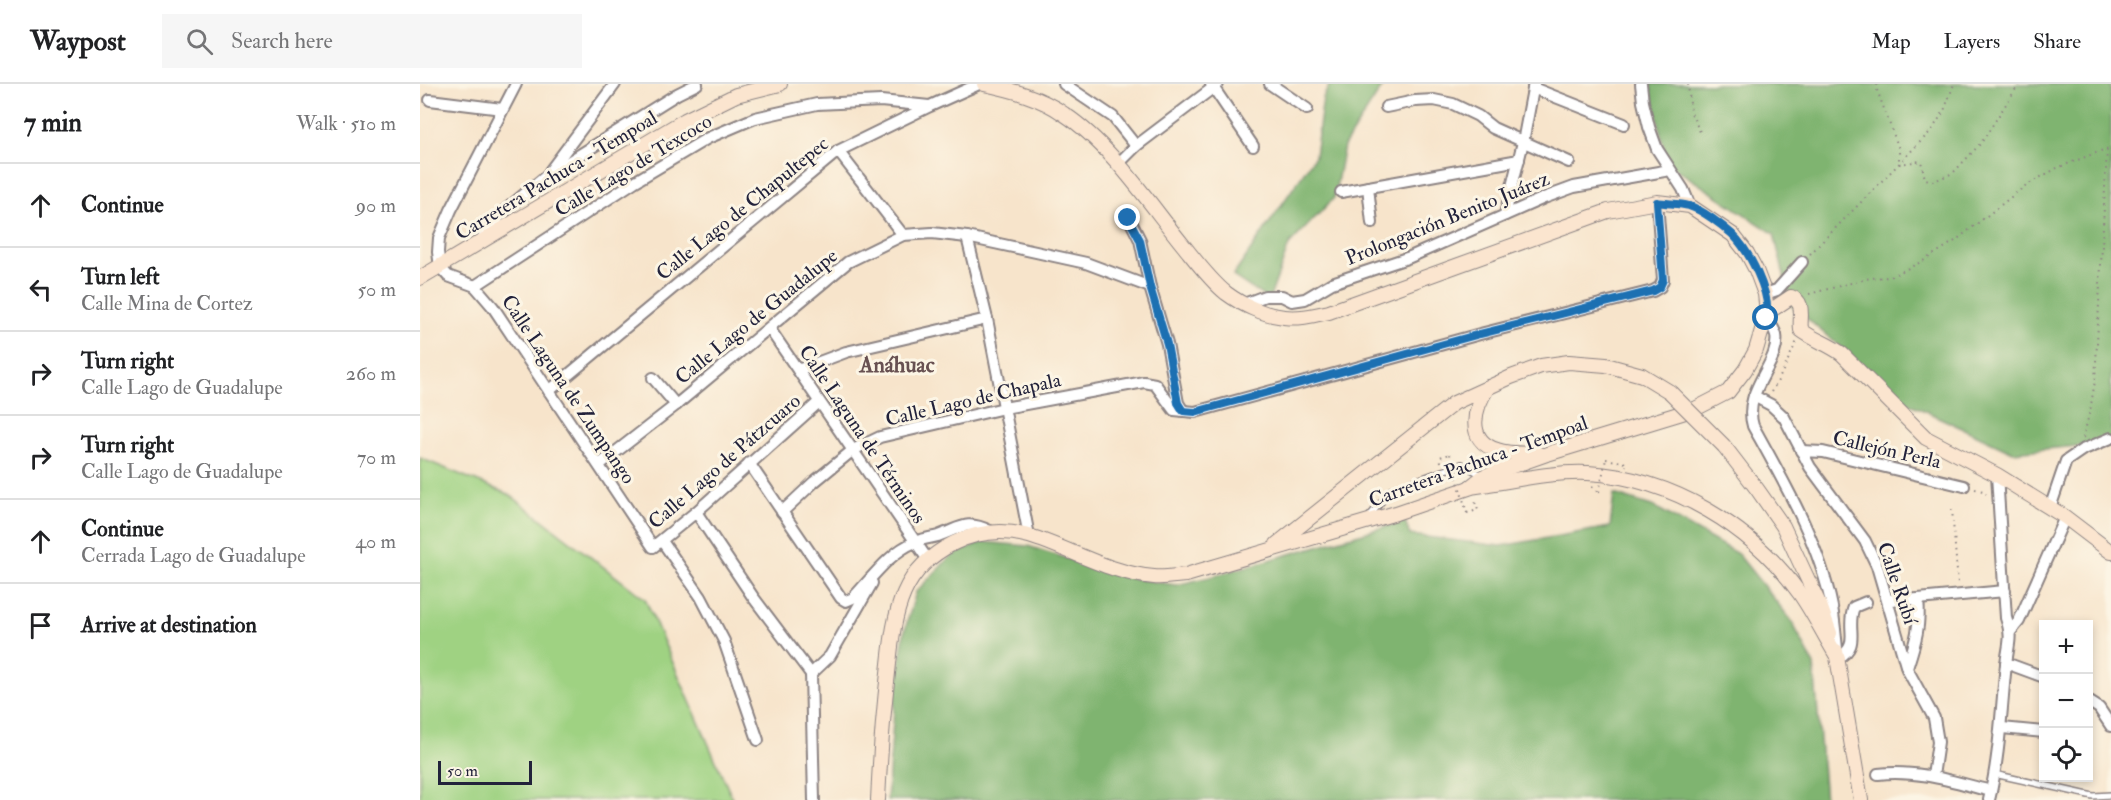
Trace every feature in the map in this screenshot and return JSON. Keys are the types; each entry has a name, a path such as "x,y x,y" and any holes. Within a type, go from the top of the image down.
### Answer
{"main road":[{"name":"Carretera Pachuca - Tempoal","path":"420,278 685,120 736,95 780,84"},
{"name":"Carretera Pachuca - Tempoal","path":"878,800 882,730 891,643 897,612 905,591 917,572 940,550 968,536 990,531 1009,532 1029,536 1124,571 1154,577 1186,575 1365,523 1469,488 1484,476 1547,454 1687,412 1728,392 1745,370 1756,350 1767,316 1765,294 1747,253 1733,235 1690,206 1657,202 1608,211 1329,312 1304,317 1285,317 1263,313 1225,292 1202,268 1118,164 1064,113 1030,96 981,84"},
{"path":"1767,316 1791,297 1796,298 1800,302 1802,330 1842,354 1926,438 1997,475 2065,517 2111,552"},
{"path":"1270,550 1306,524 1454,403 1489,385 1541,366 1569,362 1606,365 1642,375 1670,392 1724,446 1783,526 1821,609 1838,658 1861,800"},
{"path":"1489,385 1478,402 1475,414 1475,426 1479,436 1495,450 1506,453 1547,454"},
{"path":"1469,488 1571,473 1589,473 1624,478 1675,494 1703,507 1733,526 1776,564 1800,595 1838,658"}],"street":[{"path":"440,267 439,238 516,84"},
{"path":"546,176 615,84"},
{"path":"477,245 502,213 546,176 677,94 697,84"},
{"name":"Calle Lago de Chapultepec","path":"549,391 838,151 981,84"},
{"path":"1270,84 1307,109"},
{"path":"1641,84 1648,127 1657,149 1683,189 1690,206"},
{"path":"1070,85 1113,117 1136,146"},
{"path":"1118,164 1136,146 1214,85 1253,146"},
{"path":"1505,215 1523,142 1533,86 1624,124"},
{"path":"430,100 502,109"},
{"path":"1386,107 1434,100 1452,104 1478,116 1493,128 1569,162"},
{"name":"Calle Lago de Texcoco","path":"475,286 634,182 708,138 755,118 817,104 881,101 930,106"},
{"path":"838,151 903,235"},
{"path":"1341,192 1519,160"},
{"name":"Prolongación Benito Juárez","path":"1244,304 1266,296 1282,296 1292,301 1305,299 1332,283 1410,256 1574,187 1670,170"},
{"path":"1368,187 1372,223"},
{"path":"1128,218 1140,240 1150,287 1167,344 1178,403 1183,411 1195,412 1660,287 1663,280 1657,202"},
{"name":"Calle Lago de Guadalupe","path":"599,465 676,405 848,262 903,235 932,233 967,237 1086,262 1150,287"},
{"path":"967,237 987,319 1029,536"},
{"path":"1765,294 1777,290 1802,262"},
{"name":"Calle Laguna de Zumpango","path":"440,267 448,276 475,286 493,307 599,465 701,597 724,641 758,740"},
{"path":"1767,316 1776,336 1775,346 1759,399 1750,404 1750,417 1790,492 1818,559 1832,608 1838,658 1847,653 1850,647 1851,614 1854,607 1866,602"},
{"path":"798,370 846,352 987,319"},
{"name":"Calle Laguna de Términos","path":"769,328 928,560"},
{"path":"653,378 676,405"},
{"name":"Calle Lago de Chapala","path":"782,512 852,450 880,438 1040,400 1144,382 1155,384 1174,410 1183,411"},
{"name":"Calle Rubí","path":"1759,399 1771,405 1784,417 1810,467 1865,541 1877,566 1907,669 1934,718 1938,742 1933,776"},
{"name":"Calle Lago de Pátzcuaro","path":"658,544 819,402"},
{"path":"2050,508 2066,461 2082,450 2111,438"},
{"name":"Callejón Perla","path":"1801,451 1823,452 1964,486"},
{"path":"749,463 841,598 846,601 853,598 897,552 915,542 964,525 976,524 990,531"},
{"path":"1878,774 1933,776 1990,796 2002,728 2010,632 2006,618 1997,475"},
{"path":"696,512 753,597 811,674 814,800"},
{"path":"2010,632 2019,621 2065,517"},
{"path":"811,674 830,656 878,572"},
{"path":"1888,600 2005,591"},
{"path":"1907,669 1920,621 1918,599"},
{"path":"2006,663 2039,675"},
{"path":"2093,705 2099,708 2111,726"},
{"path":"2002,728 2039,732"}],"lane":[{"path":"1365,523 1392,489 1462,464 1484,476"},
{"path":"1994,774 2093,796 2111,795"}],"path":[{"path":"1688,84 1691,113 1701,134"},
{"path":"1877,84 1877,90 1899,149 1899,164"},
{"path":"1802,262 1932,130 1944,111 1954,84"},
{"path":"1899,164 1921,161 1925,179 1934,181 1953,173 1981,143 2019,84"},
{"path":"1802,294 1810,294 1870,278 1890,277 1923,261 1955,241 2025,186 2057,168 2111,147"},
{"path":"2083,438 2095,381 2107,148"},
{"path":"1759,399 1779,379 1802,330"},
{"path":"1440,457 1450,454 1467,513 1478,510"},
{"path":"1599,492 1606,459 1627,464"},
{"path":"1952,509 1959,596"}],"green space":[{"path":"1330,84 1384,84 1344,146 1334,198 1289,245 1269,300 1233,276 1315,156 1323,98"},
{"path":"1650,84 2111,84 2111,443 2013,452 1904,401 1791,305 1774,234 1667,163"},
{"path":"420,458 510,495 645,599 733,800 420,800"},
{"path":"1614,494 1655,507 1738,554 1791,620 1814,665 1825,800 887,800 895,697 904,633 916,592 951,556 983,542 1028,546 1124,577 1176,585 1405,521 1410,535 1501,546 1610,527"}],"district":[{"name":"Anáhuac","path":"897,364"}],"route":[{"path":"1128,218 1140,240 1150,287 1167,344 1178,403 1183,411 1195,412 1480,334 1653,291 1660,287 1663,280 1657,202 1690,206 1733,235 1747,253 1756,270 1765,294 1766,318"}]}
